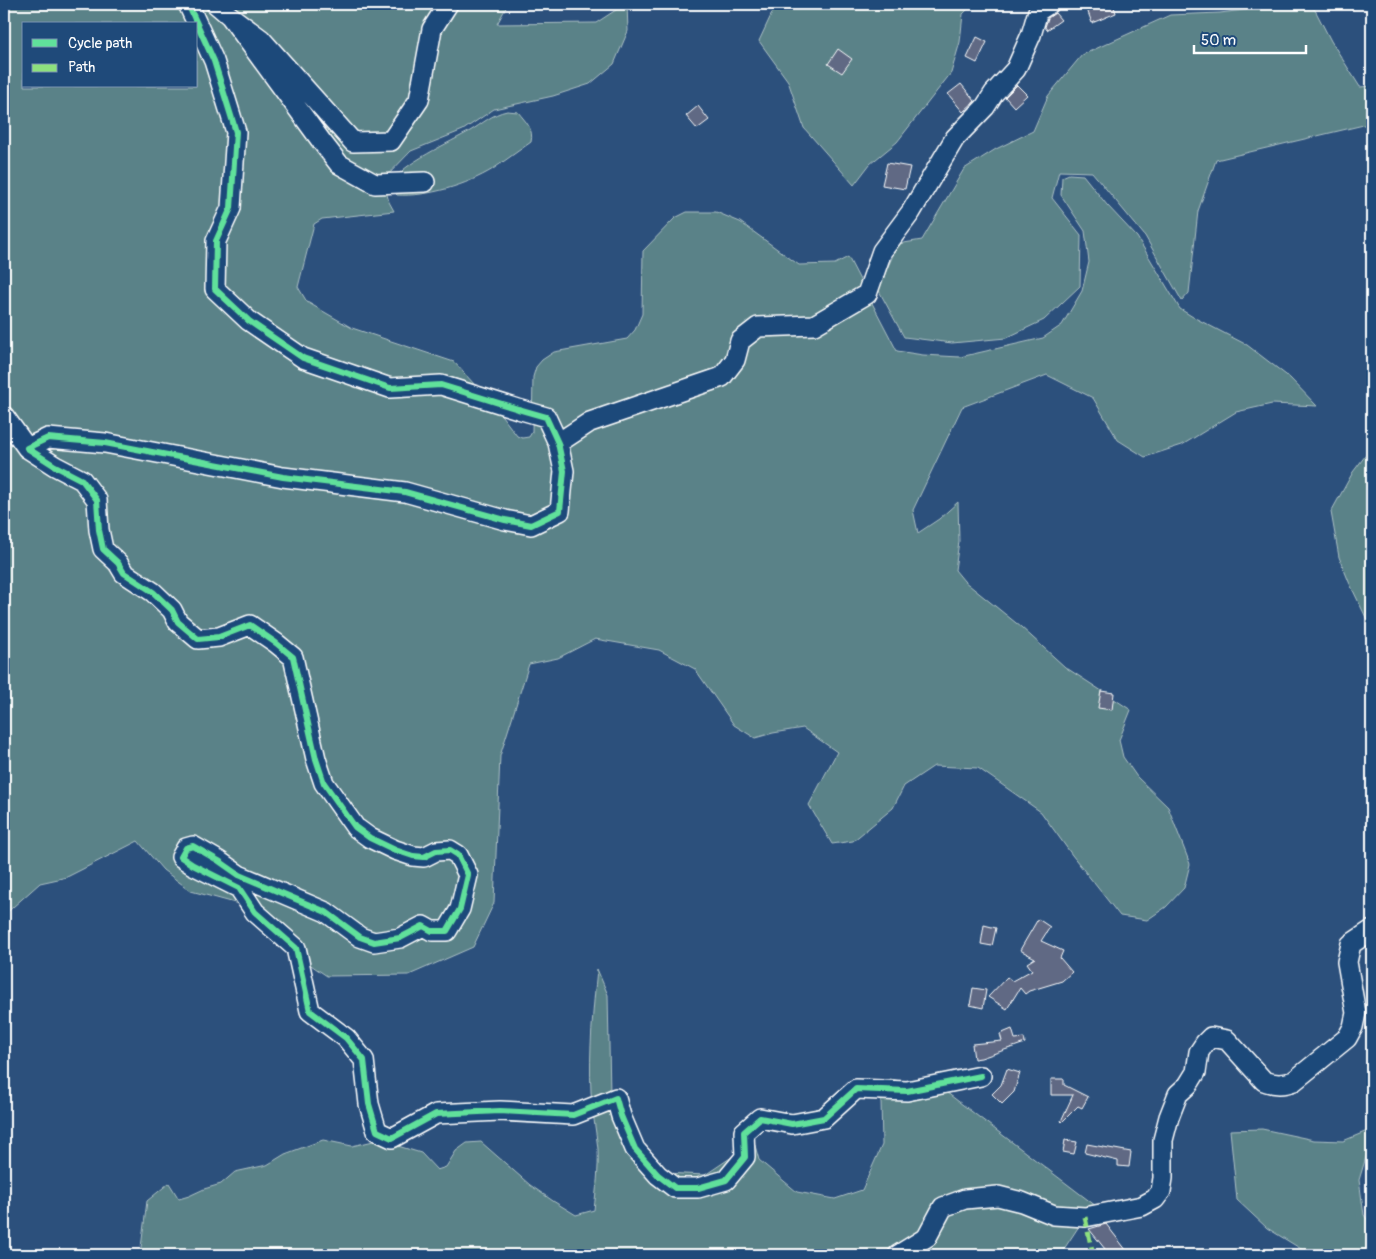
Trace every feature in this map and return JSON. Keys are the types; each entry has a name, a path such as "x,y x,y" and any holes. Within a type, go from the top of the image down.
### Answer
{"street":[{"path":"188,4 196,22"},
{"path":"223,10 261,39 353,142 391,141 419,100 432,29 448,4"},
{"path":"558,443 590,422 722,377 736,360 740,340 758,327 814,325 867,294 882,251 911,212 955,138 1016,68 1031,34 1038,11 1049,4"},
{"path":"223,10 339,164 375,184 425,182"},
{"path":"27,448 48,438 105,443 283,477 405,492 505,520 531,525 560,511 564,471 558,443 546,416 440,385 390,388 303,358 249,321 215,289 216,241 231,208 236,132 214,61 198,26"},
{"path":"4,416 27,448 82,480 96,500 103,549 118,562 124,573 153,592 172,610 178,622 198,639 219,637 250,625 293,657 316,759 324,783 355,827 370,838 413,856 424,857 436,852 450,850 458,856 468,875 460,909 448,931 432,931 423,926 400,938 374,942 360,937 326,912 239,875 193,846 186,848 182,857 193,866 238,888 255,912 296,948 310,1011 346,1038 364,1060 369,1104 377,1131 392,1138 436,1114 500,1111 573,1115 616,1098 635,1149 658,1175 675,1188 698,1188 726,1180 745,1157 744,1132 760,1118 792,1124 824,1118 856,1088 907,1091 981,1076"},
{"path":"898,1255 927,1237 943,1207 964,1199 998,1196 1022,1202 1054,1215 1085,1217 1142,1206 1155,1199 1161,1191 1163,1140 1169,1117 1178,1094 1188,1085 1196,1072 1200,1052 1205,1042 1211,1037 1227,1040 1264,1081 1272,1084 1285,1084 1294,1081 1346,1038 1353,1027 1356,1013 1347,962 1351,944 1372,930"}],"green space":[{"path":"4,4 508,4 497,24 596,23 627,4 628,31 614,64 590,84 553,96 494,109 463,130 411,151 383,180 389,202 394,211 322,219 314,224 298,287 307,302 352,328 454,362 496,408 517,436 522,438 529,437 532,432 533,377 536,367 542,360 554,352 627,339 635,330 642,314 643,251 675,218 687,212 716,212 740,222 799,265 835,264 848,257 897,351 923,355 960,357 1043,338 1062,325 1082,291 1089,262 1085,231 1061,195 1062,177 1069,174 1083,175 1107,205 1137,237 1180,309 1247,345 1290,378 1317,406 1272,404 1236,412 1182,445 1145,457 1118,440 1093,398 1047,375 962,407 913,510 918,533 939,519 958,502 959,541 955,570 964,581 1021,627 1065,667 1131,710 1119,740 1123,757 1137,777 1168,807 1190,864 1184,888 1166,907 1147,920 1120,916 1041,812 978,768 934,766 904,786 893,808 853,841 832,844 809,805 837,752 803,728 755,738 734,725 695,669 659,650 595,639 558,658 529,664 500,756 494,903 473,947 409,975 327,976 277,942 246,906 191,891 163,870 138,841 67,877 40,883 4,915"},
{"path":"779,4 973,4 963,14 960,42 951,73 897,142 870,164 854,185 804,128 788,81 759,41 774,9"},
{"path":"1285,4 1307,4 1315,10 1331,41 1360,87 1372,86 1372,123 1216,160 1198,211 1189,293 1182,301 1145,236 1092,172 1059,171 1052,198 1081,235 1080,286 1044,320 1006,338 952,343 904,337 878,289 898,244 922,240 964,169 996,149 1033,131 1048,96 1082,55 1170,15 1220,13"},
{"path":"507,111 518,112 524,119 530,129 531,142 493,169 459,185 434,192 397,195 392,190 393,182 397,175 405,168 492,117"},
{"path":"1372,447 1372,630 1339,557 1331,512 1353,472"},
{"path":"597,969 608,995 610,1094 614,1117 664,1173 705,1175 754,1142 759,1160 797,1192 835,1199 862,1190 882,1145 881,1101 890,1079 942,1089 1096,1206 1085,1217 1060,1255 140,1255 147,1201 169,1183 179,1199 221,1184 235,1172 267,1165 285,1154 323,1140 352,1146 378,1140 421,1153 437,1170 446,1167 456,1151 467,1143 481,1142 530,1185 576,1215 594,1210 598,1149 592,1099 591,1061"},
{"path":"1262,1129 1314,1140 1343,1141 1372,1129 1372,1143 1370,1144 1359,1180 1364,1215 1372,1226 1372,1255 1311,1255 1267,1228 1237,1200 1230,1130"}],"building":[{"path":"1085,4 1113,4 1116,13 1092,23"},
{"path":"1055,13 1061,20 1047,30 1045,27 1048,18"},
{"path":"977,37 987,42 977,63 967,58"},
{"path":"838,49 852,59 842,73 828,64"},
{"path":"961,84 975,101 963,112 948,94"},
{"path":"1017,85 1027,95 1014,107 1005,97"},
{"path":"698,106 709,120 697,129 686,116"},
{"path":"887,163 910,167 905,189 882,185"},
{"path":"1101,691 1114,693 1112,710 1098,708"},
{"path":"1038,919 1050,927 1041,941 1063,951 1060,958 1072,972 1062,981 1029,991 1025,994 1020,988 1007,1009 988,997 1007,977 1012,981 1032,970 1027,963 1035,958 1020,950"},
{"path":"984,925 996,928 992,946 981,944"},
{"path":"973,988 986,990 983,1008 970,1005"},
{"path":"1012,1029 1015,1039 1024,1038 1025,1043 974,1059 972,1044 1002,1041 1000,1034"},
{"path":"1007,1069 1020,1073 1014,1092 1002,1104 992,1094 1001,1085"},
{"path":"1051,1079 1064,1079 1064,1085 1088,1097 1082,1108 1078,1106 1062,1122 1073,1095 1051,1095"},
{"path":"1065,1140 1077,1142 1074,1154 1063,1152"},
{"path":"1087,1144 1131,1152 1129,1167 1118,1166 1118,1161 1085,1153"},
{"path":"1106,1224 1130,1255 1100,1255 1105,1249 1089,1229"}],"marked path":[{"path":"1085,1217 1093,1255"}],"cycle path":[{"path":"188,4 196,22"},
{"path":"198,26 214,61 236,132 231,208 216,241 215,289 249,321 303,358 390,388 441,385 546,417 558,443 564,471 560,511 531,525 505,520 405,492 283,477 105,443 48,438 27,448 82,480 97,500 99,530 103,549 118,563 124,573 153,592 172,610 178,622 198,639 219,637 250,625 293,657 316,759 324,783 355,827 370,838 413,856 424,857 436,851 450,850 458,855 468,875 460,909 447,931 432,931 423,926 400,938 374,942 360,937 326,912 239,875 193,846 186,848 181,857 239,888 255,912 296,948 310,1011 346,1038 364,1060 369,1104 377,1131 392,1138 436,1114 500,1111 573,1115 616,1098 621,1116 635,1149 658,1175 675,1188 698,1188 726,1180 745,1157 744,1132 760,1118 792,1124 824,1118 856,1089 907,1091 981,1076"}]}
